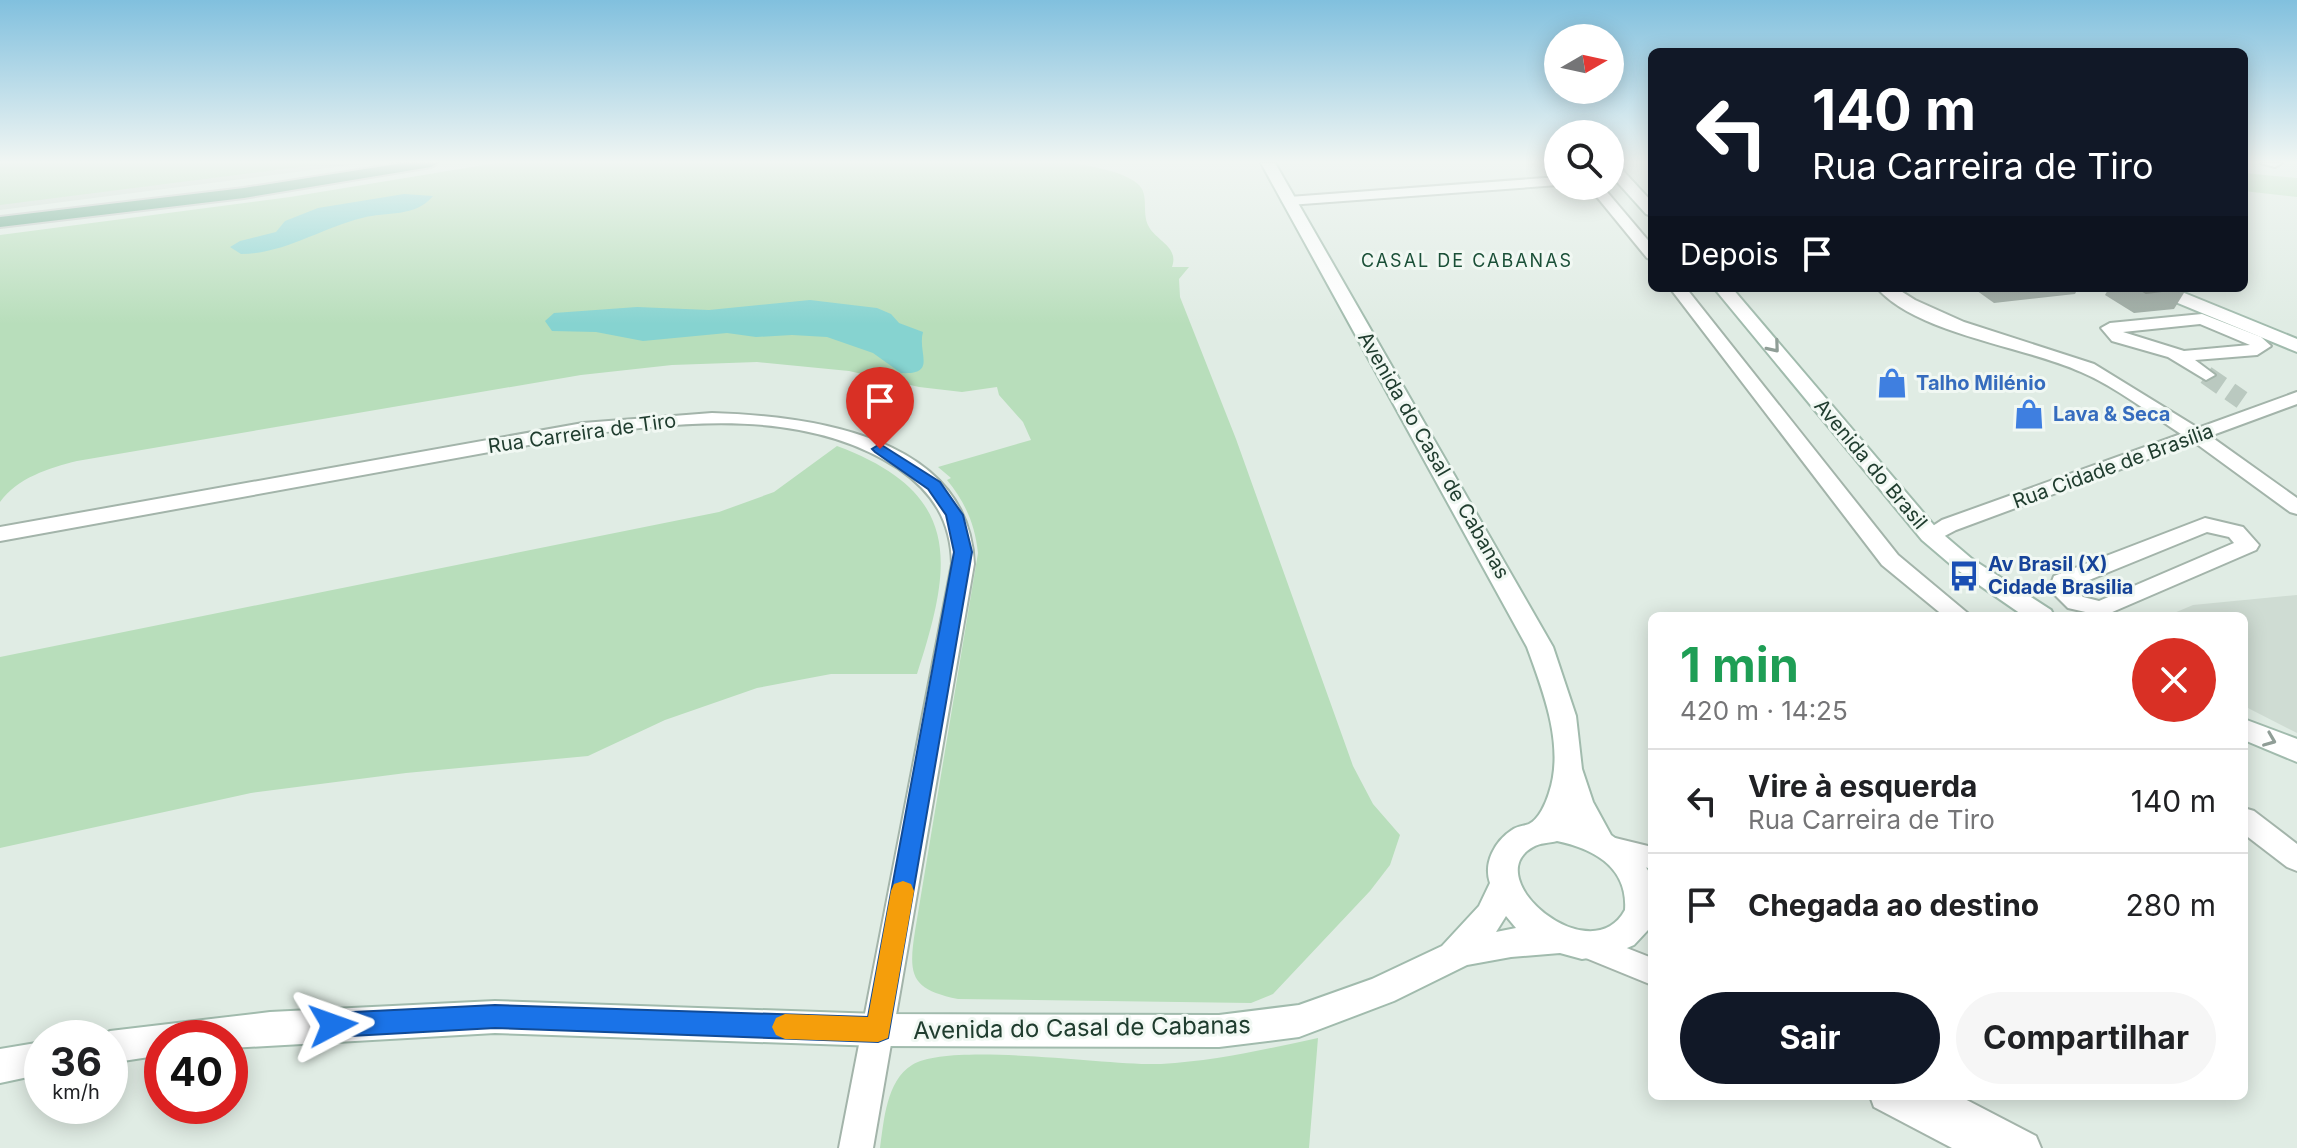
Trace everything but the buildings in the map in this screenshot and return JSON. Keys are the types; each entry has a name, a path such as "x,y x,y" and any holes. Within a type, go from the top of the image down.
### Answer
{"main road":[{"path":"0,222 46,217"}],"street":[{"name":"Avenida do Casal de Cabanas","path":"1298,217 1525,615 1555,687 1565,734 1563,800 1556,817 1543,830 1529,834 1509,849 1503,860 1504,887 1490,916 1454,956"},
{"path":"1620,217 1648,250"},
{"path":"1681,292 1890,560 1954,612"},
{"name":"Avenida do Brasil","path":"1726,292 1930,535 1964,564 2035,612"},
{"path":"1891,292 1941,322 2010,339 2090,369 2196,435 2297,508"},
{"path":"2167,292 2297,346"},
{"path":"2175,355 2257,350 2262,346 2202,319 2110,328 2118,337 2175,355 2206,375"},
{"name":"Rua Cidade de Brasília","path":"1930,535 1949,525 2245,418 2251,405 2297,398"},
{"name":"Rua Carreira de Tiro","path":"0,534 568,432 646,421 714,419 793,425 843,435 898,458 934,486 943,498 954,515 963,552 856,1148"},
{"path":"2205,525 2228,529 2242,537 2248,545 2107,607 2085,607 2068,599 2060,589 2062,581 2205,525"},
{"path":"2042,612 2068,599"},
{"path":"2248,731 2297,751"},
{"name":"Avenida do Casal de Cabanas","path":"248,1030 495,1017 878,1030 1193,1031 1299,1021 1339,1007 1454,956 1489,946 1604,943 1621,937 1633,927 1646,911 1634,874 1604,845 1579,803 1566,760"},
{"path":"2248,822 2297,859"},
{"path":"1543,830 1571,831 1604,845 1648,857"},
{"path":"1504,887 1518,912 1530,923 1648,970"},
{"path":"0,1066 24,1061"},
{"path":"1894,1100 1987,1148"},
{"path":"1934,1100 2024,1148"}],"shaded area":[{"path":"2297,595 2297,733 2248,708 2248,612 2176,612 2193,605"}],"green space":[{"path":"141,217 1146,217 1149,227 1173,254 1172,267 1189,267 1179,279 1180,297 1236,439 1353,766 1373,804 1400,835 1390,865 1370,891 1273,994 1251,1003 958,999 930,990 916,978 913,970 915,931 978,553 968,514 947,480 951,478 938,467 1031,440 1023,422 999,395 997,387 962,392 919,387 849,371 757,362 672,365 581,375 77,461 24,480 0,502 0,235"},
{"path":"837,446 878,465 908,486 927,510 938,536 941,565 937,598 917,674 831,674 757,688 665,720 588,756 406,773 251,793 0,848 0,657 719,512 774,492"},
{"path":"1318,1038 1309,1148 880,1148 888,1102 897,1081 912,1065 932,1058 994,1055 1161,1064 1221,1057"}],"water":[{"path":"296,217 372,217 347,222 272,250 241,254 230,247 240,241 276,232 285,221"},
{"path":"810,300 877,308 891,314 899,323 923,332 923,366 912,373 901,373 873,353 827,337 756,337 727,333 643,341 596,332 552,331 545,321 554,313 637,307 709,310"}],"tunnel":[{"path":"2206,375 2242,400"}],"slow traffic":[{"path":"785,1027 878,1030 903,891"}],"place":[{"name":"Talho Milénio","path":"1892,383"},
{"name":"Lava & Seca","path":"2029,414"},
{"name":"Av Brasil (X) Cidade Brasilia","path":"1964,576"}],"district":[{"name":"CASAL DE CABANAS","path":"1467,261"}],"route":[{"path":"333,1025 495,1017 878,1030 963,564 962,542 954,515 943,498 912,468 880,449"}]}
